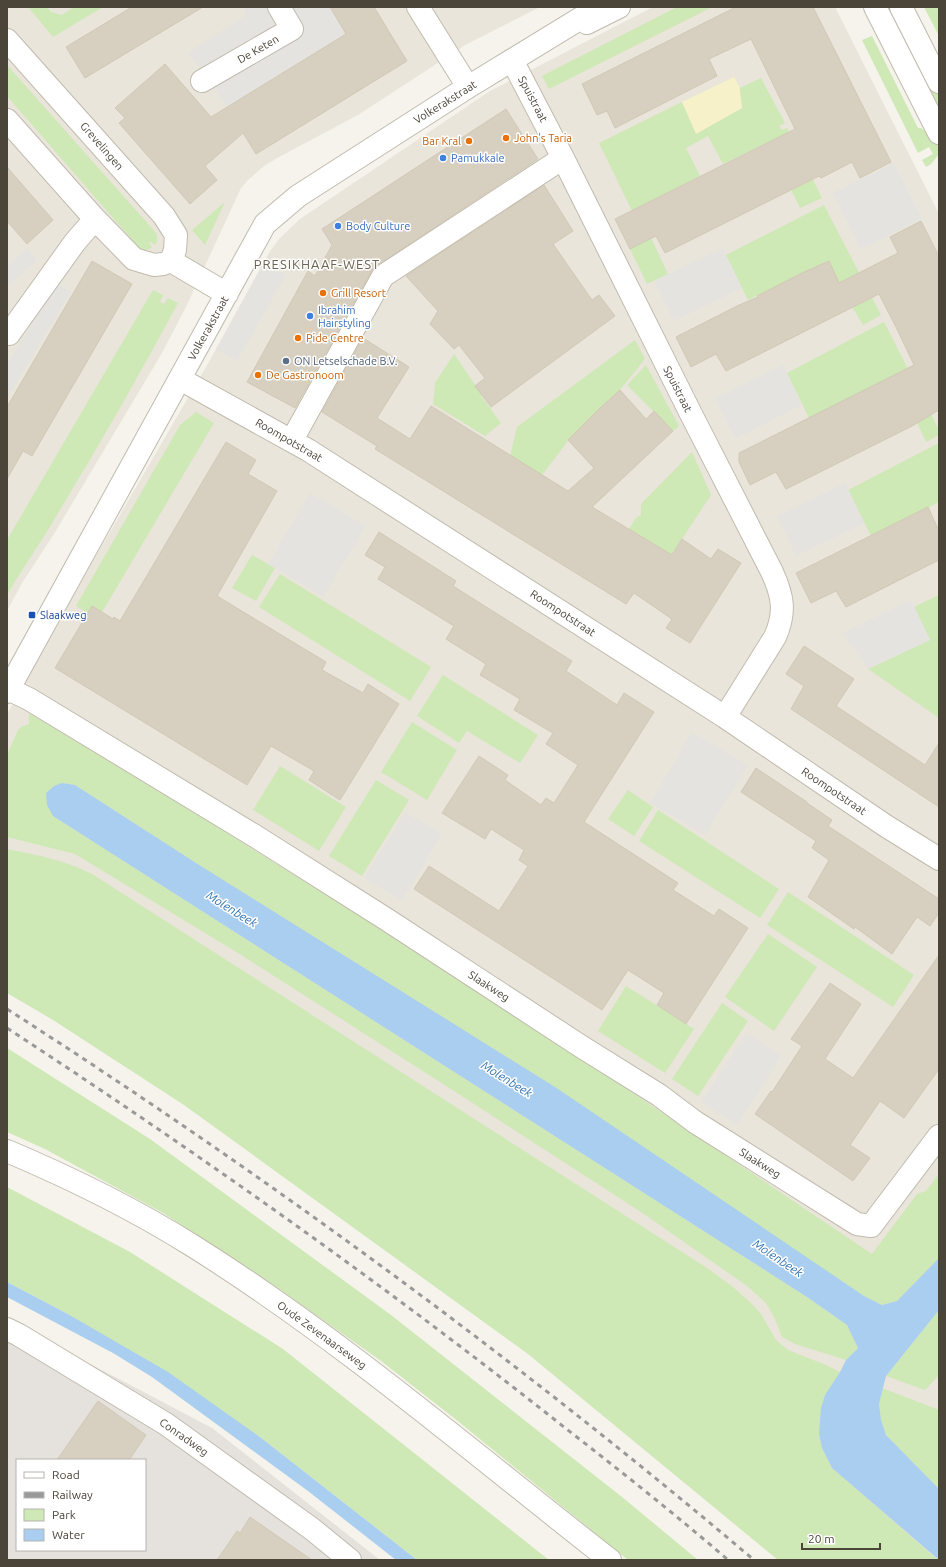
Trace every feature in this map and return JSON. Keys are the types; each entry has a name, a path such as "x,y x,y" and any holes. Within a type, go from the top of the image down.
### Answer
{"street":[{"name":"De Keten","path":"202,81 292,29 279,7"},
{"path":"418,7 468,87"},
{"name":"Volkerakstraat","path":"8,690 265,224 298,196 468,87 599,7"},
{"name":"Volkerakstraat","path":"512,60 620,7"},
{"path":"875,7 939,133"},
{"path":"901,7 939,82"},
{"name":"Grevelingen","path":"7,40 164,216 176,235 175,250 171,261"},
{"name":"Spuistraat","path":"512,60 772,572 780,591 783,611 778,632 725,717"},
{"path":"7,120 95,219 134,259 154,265 171,261 227,294"},
{"path":"292,440 383,276 563,158"},
{"path":"8,334 75,242 95,219"},
{"name":"Roompotstraat","path":"180,379 292,440 725,717 886,826 939,859"},
{"name":"Slaakweg","path":"8,690 29,699 255,836 659,1095 695,1122 857,1224 871,1226 939,1136"},
{"name":"Oude Zevenaarseweg","path":"7,1151 119,1204 193,1246 278,1302 366,1366 610,1560"},
{"name":"Conradweg","path":"7,1329 166,1424 312,1529 350,1560"}],"shaded area":[{"path":"7,7 540,7 467,44 358,115 264,166 247,181 241,188 186,307 162,353 54,534 22,583 7,611"},
{"path":"243,7 330,7 346,34 227,107 188,53 246,15"},
{"path":"653,7 835,7 939,214 939,1560 873,1560 7,929 7,714 96,556 210,360 269,253 279,239 300,219 490,91"},
{"path":"894,163 922,219 861,249 833,193"},
{"path":"27,248 37,260 7,287 7,266"},
{"path":"722,248 742,288 674,321 654,281"},
{"path":"263,264 286,275 237,361 216,349"},
{"path":"56,283 71,292 7,398 7,365"},
{"path":"783,365 802,405 735,439 715,399"},
{"path":"845,483 864,523 796,556 777,516"},
{"path":"310,493 366,526 323,597 268,564"},
{"path":"911,600 930,640 868,669 843,633"},
{"path":"692,732 748,765 705,835 650,803"},
{"path":"405,812 442,834 402,901 364,878"},
{"path":"746,1033 781,1056 737,1125 701,1102"},
{"path":"7,1320 212,1428 380,1560 7,1560"}],"green space":[{"path":"28,7 47,7 51,12 62,15 74,7 103,7 53,37"},
{"path":"677,7 710,8 549,89 542,76"},
{"path":"885,7 895,7 939,92 939,113"},
{"path":"924,7 937,7 939,11 939,36"},
{"path":"872,36 918,128 931,132 936,137 939,145 939,154 931,164 926,167 922,160 933,154 929,147 918,153 862,40"},
{"path":"7,65 157,234 157,242 155,245 151,242 149,243 152,247 151,248 145,250 140,249 7,96"},
{"path":"761,78 785,123 779,126 782,130 787,128 822,198 800,208 768,142 723,164 708,136 686,148 700,176 632,211 599,143 682,102 696,133 742,108 740,88"},
{"path":"225,202 205,245 192,230"},
{"path":"824,205 881,315 863,325 828,261 748,300 726,255"},
{"path":"651,238 668,274 647,284 630,249"},
{"path":"153,290 163,295 160,302 164,304 168,298 178,303 89,461 7,595 7,540"},
{"path":"884,322 939,430 939,435 926,442 912,412 809,418 787,373"},
{"path":"635,340 645,359 620,390 568,440 542,475 510,456 517,427"},
{"path":"454,354 482,395 481,396 501,423 485,436 433,404 435,383"},
{"path":"646,365 679,426 673,431 627,385"},
{"path":"196,412 214,423 98,619 76,606 180,425"},
{"path":"939,443 939,502 871,536 848,490"},
{"path":"692,452 711,495 670,557 654,544 629,529 636,518 641,515 641,504"},
{"path":"252,555 275,568 256,601 232,588"},
{"path":"280,574 431,667 410,701 259,607"},
{"path":"939,595 939,718 868,669 930,640 914,607"},
{"path":"443,675 538,735 520,763 467,731 459,743 417,716"},
{"path":"29,713 203,818 342,905 597,1069 872,1254 917,1194 926,1191 939,1174 939,1258 897,1301 882,1305 864,1296 75,785 62,783 53,816 807,1297 847,1325 858,1348 846,1360 795,1344 782,1337 775,1319 766,1303 747,1286 641,1212 440,1082 238,953 75,854 7,837 7,755 18,730 29,724"},
{"path":"412,722 457,750 427,800 381,772"},
{"path":"280,766 346,807 319,851 253,810"},
{"path":"376,780 409,800 362,876 329,856"},
{"path":"628,790 653,807 634,836 608,819"},
{"path":"658,810 779,889 760,918 639,841"},
{"path":"7,849 61,862 92,874 707,1268 733,1287 761,1314 776,1340 788,1350 840,1372 825,1395 819,1434 822,1448 832,1468 938,1560 778,1560 528,1354 184,1105 53,1020 7,993"},
{"path":"788,892 914,975 893,1007 767,925"},
{"path":"768,934 817,967 774,1031 725,997"},
{"path":"626,986 694,1029 665,1073 598,1031"},
{"path":"722,1003 748,1021 698,1096 672,1079"},
{"path":"7,1048 150,1139 391,1315 622,1497 698,1560 628,1560 459,1422 381,1361 278,1288 163,1213 45,1149 7,1132"},
{"path":"7,1187 130,1252 283,1349 549,1560 417,1560 260,1437 66,1313 7,1282"},
{"path":"939,1310 939,1375 925,1390 886,1376"},
{"path":"882,1388 939,1410 939,1489 886,1435 881,1420 879,1404"}],"sand":[{"path":"734,77 739,86 742,108 696,134 682,102"}],"water":[{"name":"Molenbeek","path":"62,783 75,785 196,863 555,1087 864,1296 882,1305 897,1301 939,1258 939,1310 886,1376 879,1404 881,1420 886,1435 939,1489 939,1560 832,1468 822,1448 819,1434 821,1408 825,1395 846,1360 858,1348 847,1325 807,1297 53,816 47,805 46,793 54,786"},
{"path":"7,1282 66,1313 168,1372 260,1437 417,1560 396,1560 308,1491 152,1377 113,1353 7,1297"}],"building":[{"path":"132,7 203,7 85,78 66,47"},
{"path":"330,7 374,7 407,61 256,154 243,133 205,166 217,180 190,204 119,123 125,118 115,108 165,64 211,117 346,34"},
{"path":"736,7 813,7 891,162 860,178 852,162 821,178 819,176 665,253 656,236 630,249 615,219 795,129 751,39 709,59 717,76 615,128 607,111 597,115 582,84"},
{"path":"506,109 538,159 372,270 295,408 247,382 308,271 315,276 332,245 322,229"},
{"path":"7,167 53,220 27,244 7,221"},
{"path":"544,185 573,231 553,244 592,300 599,295 615,316 491,407 475,386 485,378 459,345 454,349 430,324 438,311 406,276"},
{"path":"921,221 939,256 939,410 912,426 786,489 776,472 750,485 739,462 739,453 914,365 896,327 879,294 726,371 716,354 691,367 676,337 758,297 757,296 802,273 829,261 839,283 898,253 890,237"},
{"path":"92,261 132,284 32,456 23,451 7,479 7,407"},
{"path":"363,338 409,367 377,418 410,439 431,406 568,491 594,468 568,440 599,409 620,390 646,419 654,411 673,431 592,507 672,555 682,539 711,559 718,549 741,563 690,643 666,628 672,619 634,593 626,604 375,449 377,446 322,412"},
{"path":"226,442 256,460 248,474 277,491 217,596 326,662 322,670 363,693 368,684 399,704 340,800 309,780 314,771 271,746 247,785 55,668 92,606 113,619 114,617 120,621"},
{"path":"928,507 939,531 939,560 846,607 836,591 811,603 796,573"},
{"path":"379,532 456,581 453,586 572,661 566,671 617,705 624,693 654,712 584,822 678,883 673,890 714,916 719,909 748,928 686,1024 657,1005 664,993 628,970 602,1010 414,889 429,866 499,911 528,866 519,860 524,850 491,829 485,839 442,813 479,756 508,775 505,780 541,805 546,798 554,803 578,765 546,744 553,733 514,710 520,699 480,675 486,664 446,639 454,626 378,579 385,567 365,555"},
{"path":"804,646 854,679 836,706 925,765 939,743 939,807 791,709 804,686 786,674"},
{"path":"756,768 832,820 828,826 939,899 939,913 930,926 917,917 892,954 855,927 854,929 808,897 829,860 812,848 816,841 741,792"},
{"path":"939,955 939,1069 904,1118 880,1101 850,1145 870,1158 853,1181 755,1114 771,1091 772,1092 802,1046 791,1039 830,983 861,1004 825,1059 853,1078"},
{"path":"98,1401 146,1435 130,1459 58,1459"},
{"path":"250,1517 312,1560 217,1560 237,1531 240,1533"}],"railway":[{"path":"7,1009 200,1137 390,1272 574,1413 754,1560"},
{"path":"7,1028 220,1172 359,1271 497,1374 667,1509 728,1560"}],"place":[{"name":"John's Taria","path":"506,138"},
{"name":"Bar Kral","path":"469,141"},
{"name":"Pamukkale","path":"443,158"},
{"name":"Body Culture","path":"338,226"},
{"name":"Grill Resort","path":"323,293"},
{"name":"Ibrahim Hairstyling","path":"310,316"},
{"name":"Pide Centre","path":"298,338"},
{"name":"ON Letselschade B.V.","path":"286,361"},
{"name":"De Gastronoom","path":"258,375"},
{"name":"Slaakweg","path":"32,615"}],"district":[{"name":"PRESIKHAAF-WEST","path":"317,264"}]}
